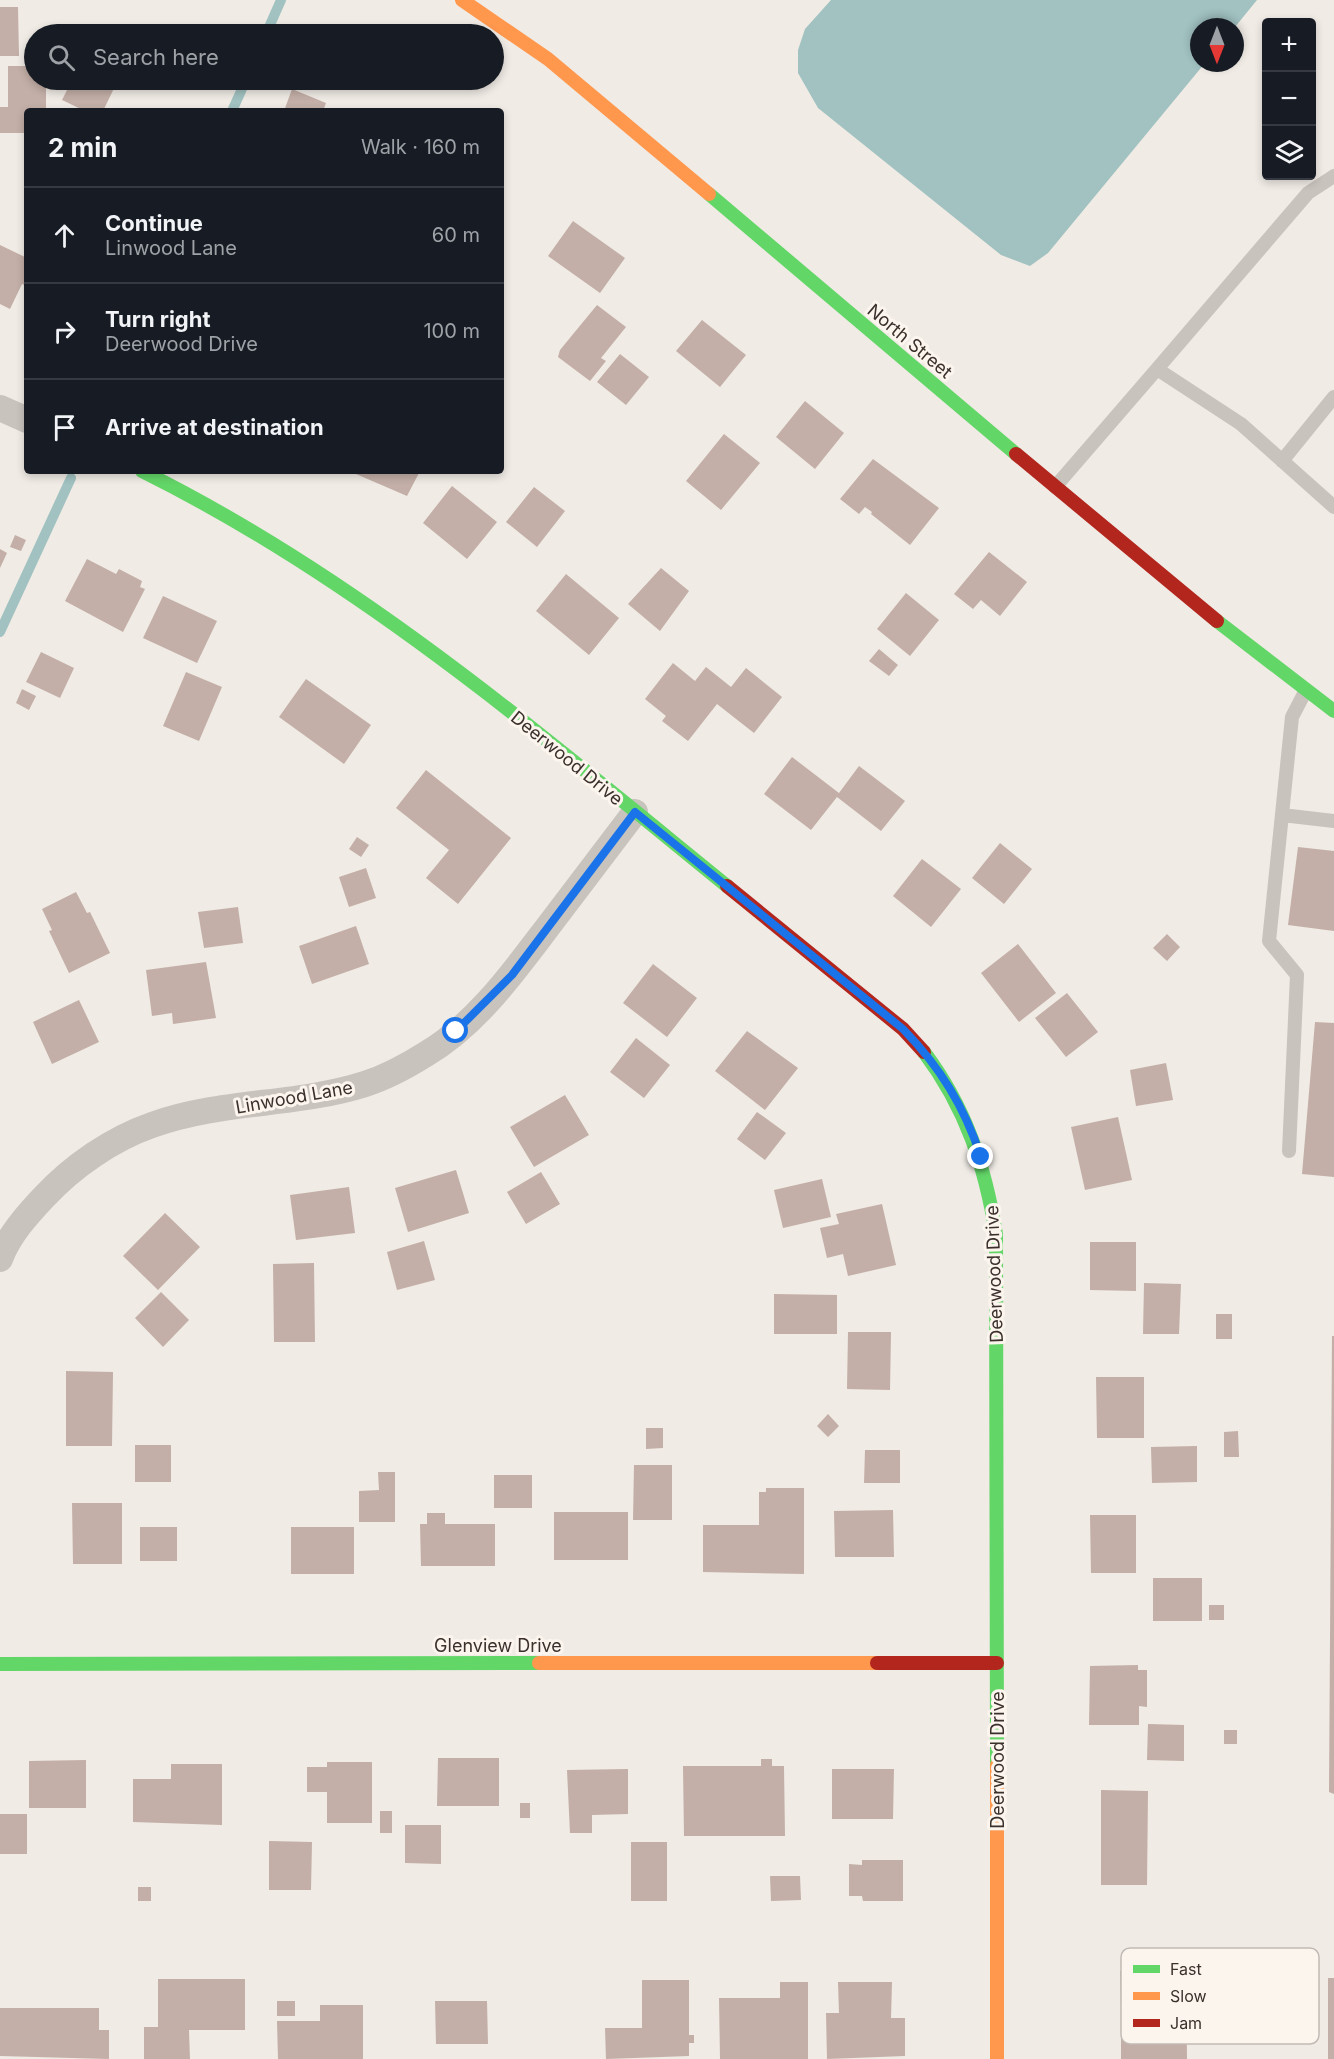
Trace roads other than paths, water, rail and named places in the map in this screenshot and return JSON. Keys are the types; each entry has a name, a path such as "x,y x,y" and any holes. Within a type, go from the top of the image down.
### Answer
{"street":[{"name":"North Street","path":"462,0 497,24"},
{"name":"North Street","path":"504,29 548,59 1186,597 1334,711"},
{"path":"0,408 24,419"},
{"name":"Deerwood Drive","path":"147,474 277,545 384,615 635,812 903,1029 940,1071 968,1120 991,1192 996,1234 997,2059"},
{"name":"Linwood Lane","path":"0,1259 4,1248 28,1214 56,1184 84,1161 121,1139 151,1125 180,1117 366,1084 429,1053 484,1005 512,975 635,812"},
{"name":"Glenview Drive","path":"0,1664 997,1663"}],"lane":[{"path":"1055,487 1308,193 1334,176"},
{"path":"1157,369 1241,424 1334,507"},
{"path":"1282,461 1334,398"},
{"path":"1289,1151 1297,975 1269,941 1292,717 1306,690"},
{"path":"1282,815 1334,821"}],"water":[{"path":"831,0 1257,0 1242,18 1190,18 1190,72 1198,72 1048,253 1030,266 1001,255 818,108 798,73 798,50 805,29"}],"waterway":[{"path":"270,24 281,0"},
{"path":"233,108 241,90"},
{"path":"0,632 71,478"}]}
